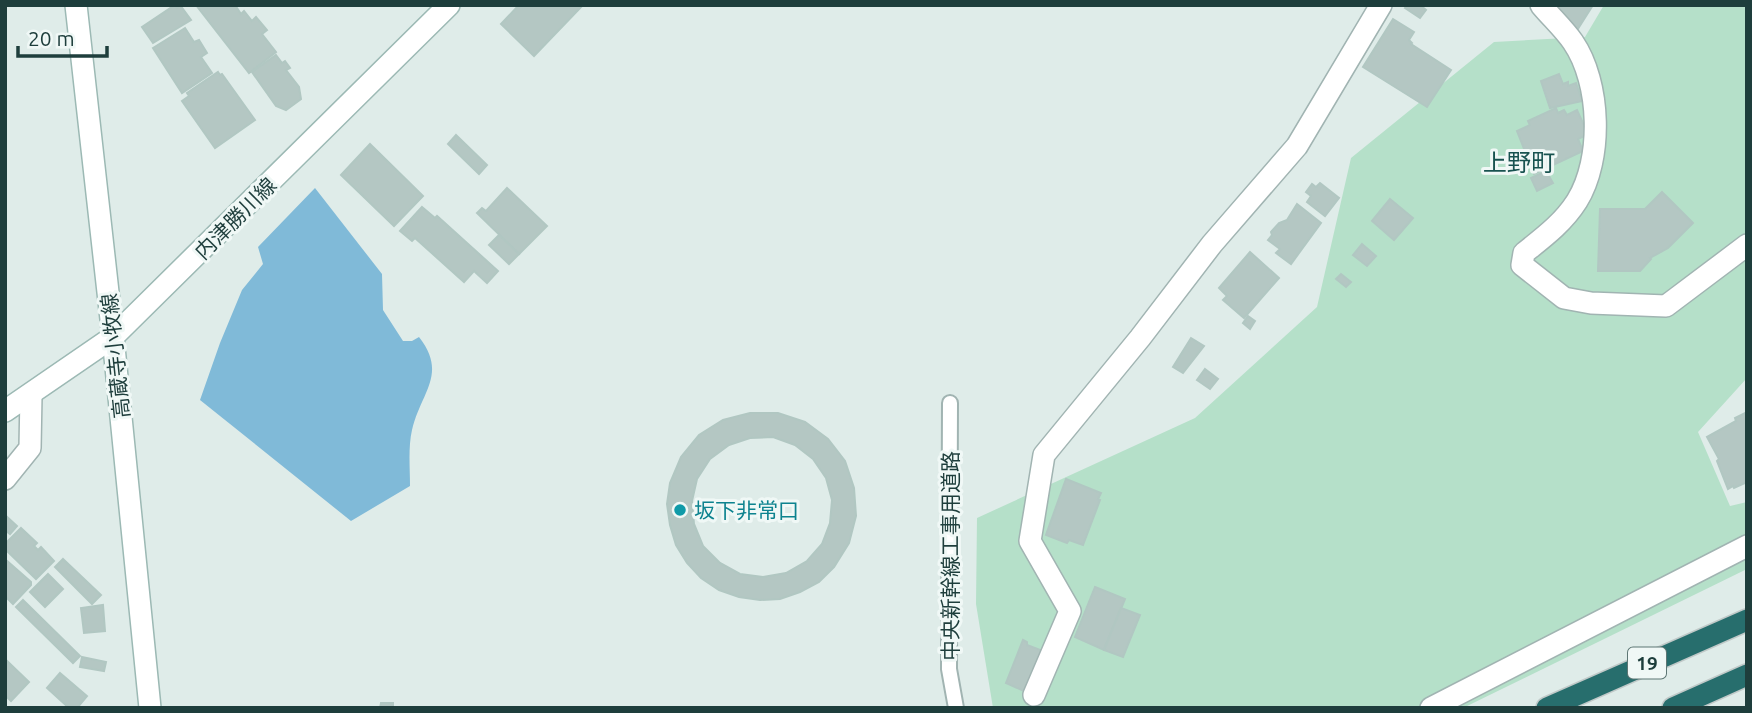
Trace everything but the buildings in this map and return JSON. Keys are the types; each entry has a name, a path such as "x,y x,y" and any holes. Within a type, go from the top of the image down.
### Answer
{"highway":[{"name":"19","path":"1547,708 1747,620"},
{"name":"19","path":"1673,708 1747,675"}],"street":[{"name":"高蔵寺小牧線","path":"76,5 150,708"},
{"name":"内津勝川線","path":"5,411 113,337 449,5"},
{"path":"1034,695 1070,611 1030,541 1044,454 1140,338 1212,244 1297,146 1381,5"},
{"path":"1541,5 1573,42 1588,75 1594,110 1595,144 1590,174 1577,201 1558,226 1524,253 1522,265 1564,298 1591,303 1666,306 1747,245"},
{"path":"5,479 30,449 31,395"},
{"path":"1431,708 1747,546"}],"lane":[{"name":"中央新幹線工事用道路","path":"950,403 949,669 956,708"}],"green space":[{"path":"1604,5 1747,5 1747,378 1698,432 1730,506 1747,502 1747,569 1463,708 993,708 976,604 977,518 1195,418 1317,307 1351,158 1494,42 1585,37"}],"water":[{"path":"315,188 382,274 383,310 403,341 412,341 419,337 431,362 430,383 411,437 410,486 351,521 200,400 242,290 263,264 258,247"}],"place":[{"name":"坂下非常口","path":"680,510"}],"district":[{"name":"上野町","path":"1519,162"}]}
